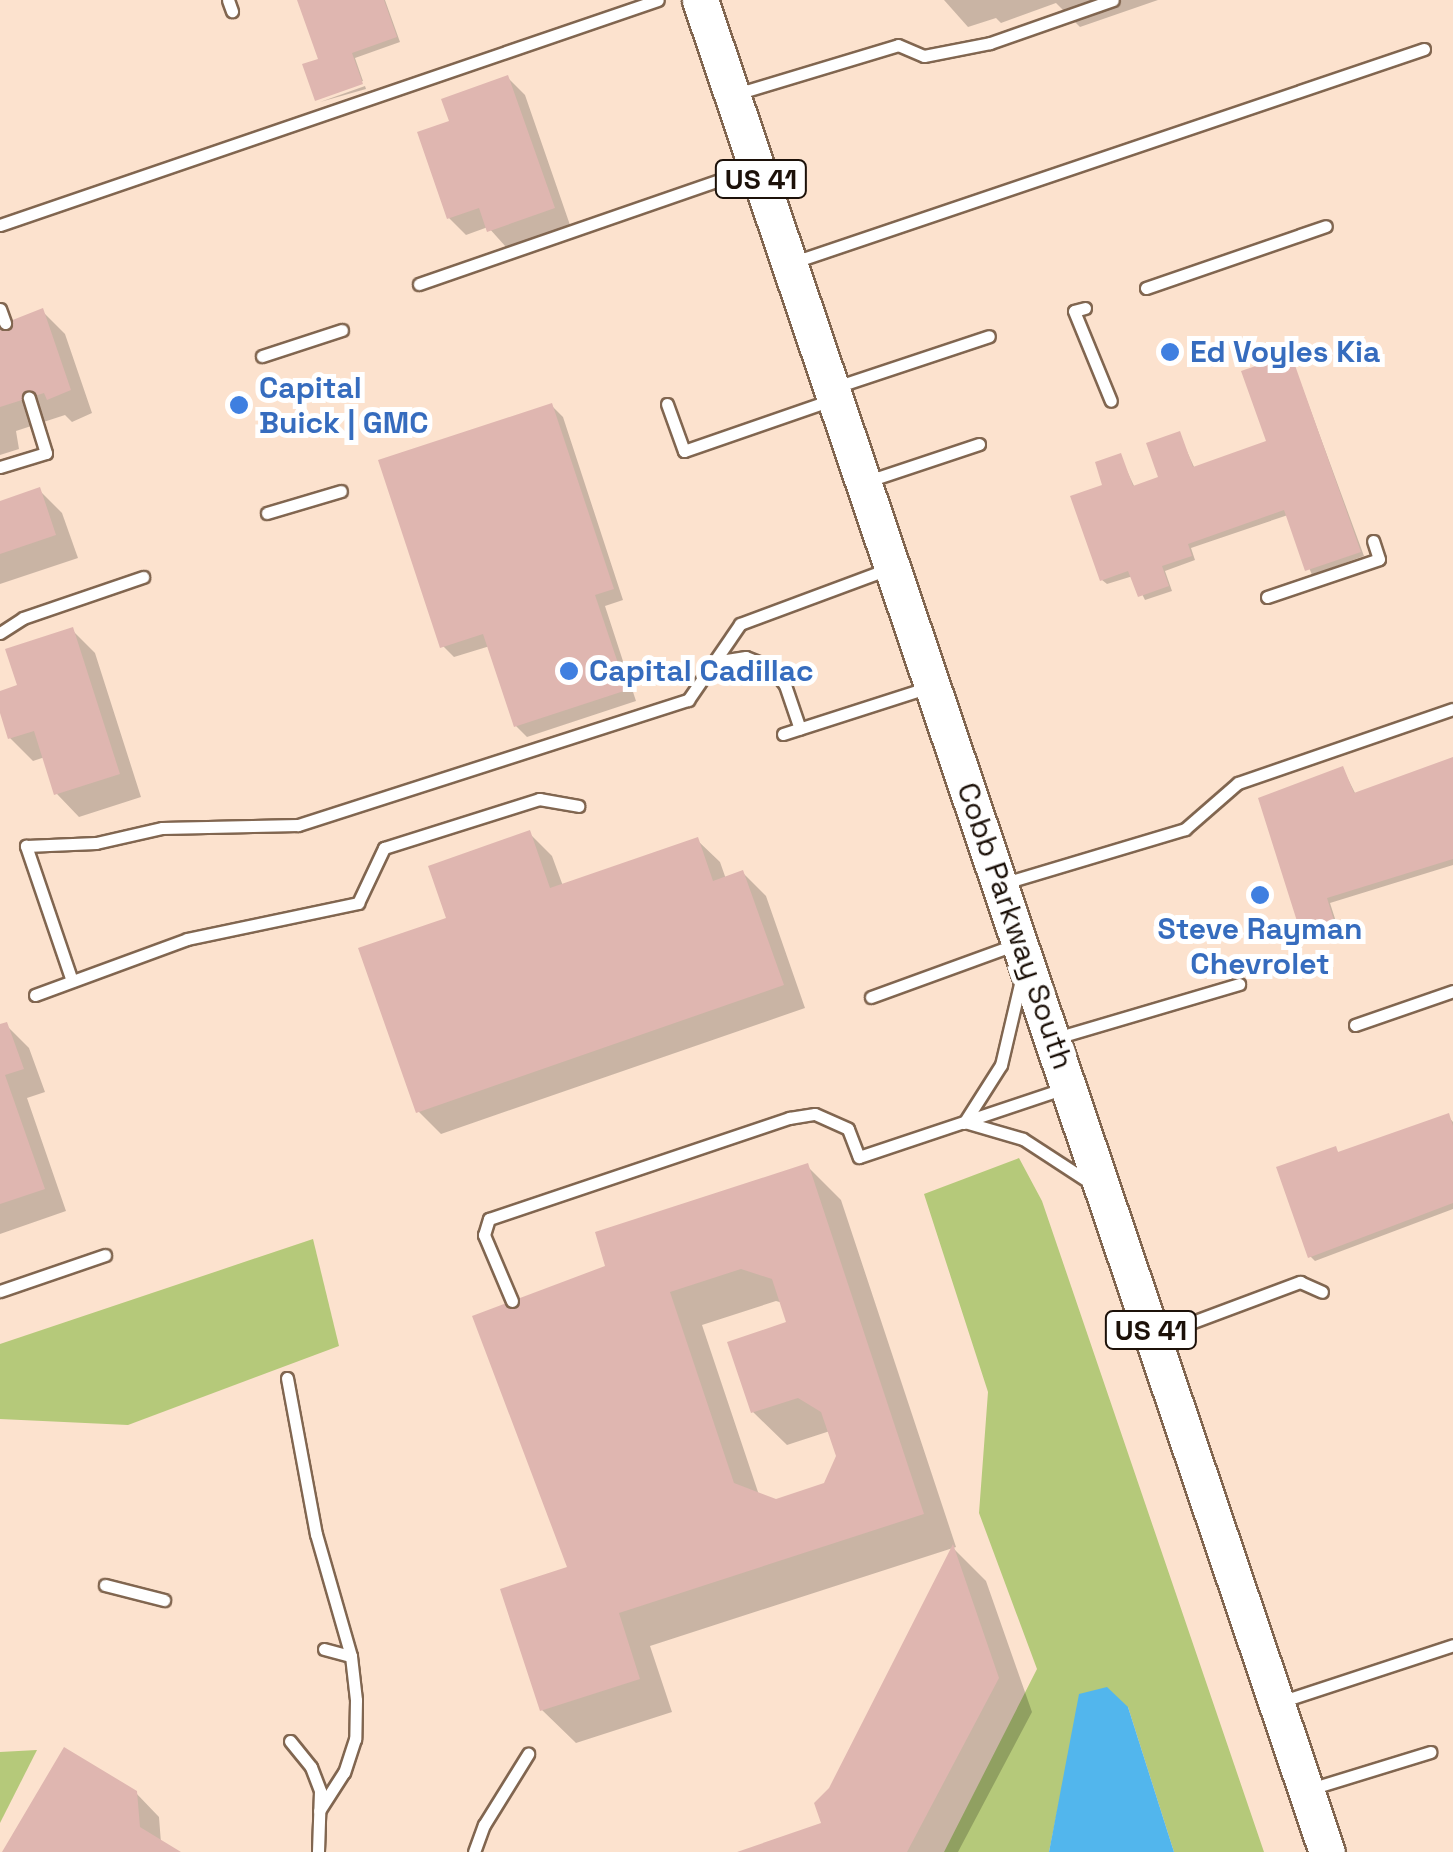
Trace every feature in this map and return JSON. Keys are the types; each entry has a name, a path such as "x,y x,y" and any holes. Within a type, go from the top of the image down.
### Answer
{"main road":[{"name":"Cobb Parkway South","path":"700,0 1326,1852"}],"lane":[{"path":"0,225 658,0"},
{"path":"732,95 898,44 924,56 990,43 1113,0"},
{"path":"790,263 1424,49"},
{"path":"419,284 757,167"},
{"path":"1146,288 1326,226"},
{"path":"1084,308 1074,311 1111,401"},
{"path":"0,309 5,323"},
{"path":"262,356 342,330"},
{"path":"666,404 684,451 989,336"},
{"path":"0,467 46,453 29,398"},
{"path":"864,482 980,444"},
{"path":"267,512 341,490"},
{"path":"1267,597 1379,559 1373,540"},
{"path":"72,981 26,846 96,843 162,828 298,825 688,700 740,624 893,567"},
{"path":"0,633 23,618 144,578"},
{"path":"714,662 746,656 771,666 785,685 800,729"},
{"path":"784,734 933,685"},
{"path":"1001,885 1185,829 1238,783 1453,709"},
{"path":"35,995 187,939 358,902 384,848 539,799 578,806"},
{"path":"870,997 1023,949 1000,1065 964,1122"},
{"path":"1053,1039 1239,984"},
{"path":"1354,1025 1453,991"},
{"path":"512,1301 484,1235 490,1219 789,1118 815,1114 848,1129 859,1157 1069,1086"},
{"path":"964,1122 1000,1128 1024,1139 1069,1166 1106,1195"},
{"path":"0,1291 105,1255"},
{"path":"1153,1336 1300,1282 1322,1292"},
{"path":"288,1378 316,1534 351,1656 355,1739 344,1772 319,1811"},
{"path":"105,1585 164,1600"},
{"path":"1276,1704 1453,1647"},
{"path":"324,1649 351,1656"},
{"path":"290,1741 311,1768 320,1791 318,1852"},
{"path":"1306,1790 1430,1752"},
{"path":"480,1850 484,1825 528,1754"}],"green space":[{"path":"1019,1158 1042,1201 1264,1852 1174,1852 1128,1707 1065,1773 1049,1852 944,1852 1037,1669 979,1513 988,1392 924,1194"},
{"path":"313,1239 339,1346 128,1425 0,1419 0,1344"},
{"path":"37,1750 0,1823 0,1752"}],"water":[{"path":"1107,1687 1128,1707 1174,1852 1049,1852 1079,1694"}],"building":[{"path":"297,0 384,0 397,37 352,53 363,84 315,101 302,64 318,59"},
{"path":"508,75 555,208 487,232 479,208 447,219 417,132 449,121 441,99"},
{"path":"43,308 71,390 47,400 44,393 0,407 0,325"},
{"path":"1291,354 1361,552 1305,571 1284,510 1188,544 1192,556 1162,566 1169,586 1138,597 1128,571 1100,581 1070,496 1102,485 1095,462 1121,453 1133,486 1158,477 1146,443 1180,431 1193,467 1266,441 1241,371"},
{"path":"552,403 614,589 595,595 627,690 514,727 483,634 440,648 378,460"},
{"path":"40,487 56,535 0,554 0,501"},
{"path":"73,627 120,774 54,795 34,731 8,739 0,713 0,691 17,685 5,649"},
{"path":"1453,757 1453,859 1327,898 1336,927 1302,937 1258,798 1343,766 1354,793"},
{"path":"530,830 550,888 698,837 713,881 743,870 784,985 416,1113 358,948 446,918 428,866"},
{"path":"7,1022 24,1069 5,1075 45,1189 0,1204 0,1024"},
{"path":"1449,1113 1453,1126 1453,1203 1308,1258 1276,1167 1336,1146 1338,1152"},
{"path":"808,1163 924,1514 619,1613 640,1679 540,1711 500,1589 567,1567 472,1316 605,1266 595,1232","holes":["741,1269 772,1279 786,1322 727,1342 751,1413 798,1398 821,1412 836,1456 824,1483 776,1499 734,1483 670,1292"]},
{"path":"953,1544 999,1678 907,1852 737,1852 821,1823 814,1803 829,1788"},
{"path":"64,1747 137,1791 140,1827 181,1852 2,1852"}],"place":[{"name":"Ed Voyles Kia","path":"1170,352"},
{"name":"Capital Buick | GMC","path":"239,405"},
{"name":"Capital Cadillac","path":"569,671"},
{"name":"Steve Rayman Chevrolet","path":"1260,895"}]}
